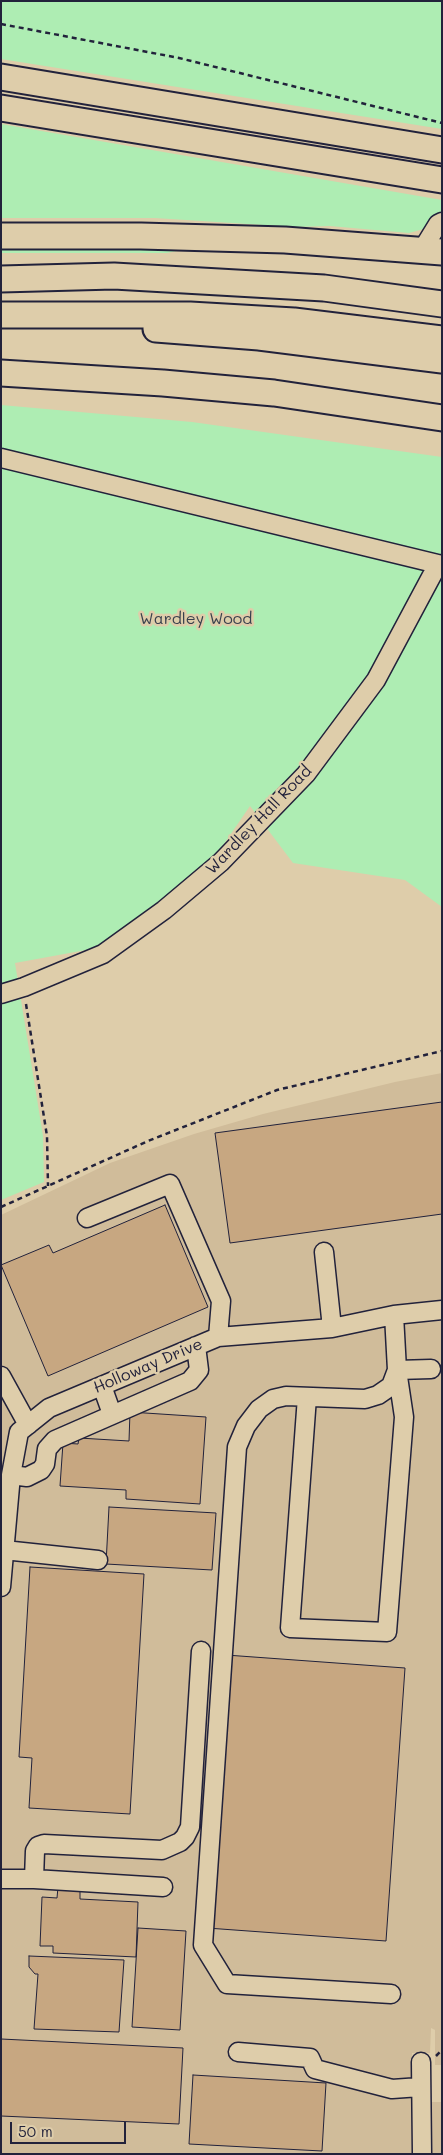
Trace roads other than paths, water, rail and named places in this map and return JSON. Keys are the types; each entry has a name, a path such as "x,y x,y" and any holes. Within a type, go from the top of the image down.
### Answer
{"highway":[{"path":"1,77 442,150"},
{"path":"1,108 442,180"},
{"path":"1,236 170,236 285,240 432,251"},
{"path":"1,279 143,278 324,288 442,304"},
{"path":"1,315 190,315 294,321 442,339"},
{"path":"84,316 169,331 269,338 442,360"},
{"path":"1,373 163,383 274,393 442,418"}],"street":[{"path":"432,251 438,224 442,222"},
{"name":"Wardley Hall Road","path":"1,458 440,564 376,680 306,774 221,862 164,910 103,954 24,987 1,994"},
{"path":"87,1218 170,1184 221,1301 218,1337"},
{"path":"324,1252 332,1328"},
{"name":"Holloway Drive","path":"2,1579 10,1475 19,1432 50,1408 218,1337 332,1328 394,1315 442,1310"},
{"path":"307,1397 290,1628 387,1632 404,1417 397,1370 394,1315"},
{"path":"10,1475 27,1476 35,1474 44,1464 47,1449 55,1440 190,1381 199,1370 196,1346"},
{"path":"397,1370 431,1368"},
{"path":"391,1994 226,1984 203,1945 237,1447 246,1426 259,1409 273,1399 286,1396 365,1399 378,1395 391,1386 397,1370"},
{"path":"1,1376 28,1424"},
{"path":"102,1386 112,1414"},
{"path":"4,1550 98,1560"},
{"path":"34,1879 35,1850 38,1846 44,1844 162,1850 170,1848 185,1837 190,1826 201,1650"},
{"path":"1,1879 34,1879 163,1887"},
{"path":"238,2052 310,2058 315,2069 392,2089 420,2087"},
{"path":"420,2062 422,2154"}],"park label":[{"name":"Wardley Wood","path":"196,619"}]}
